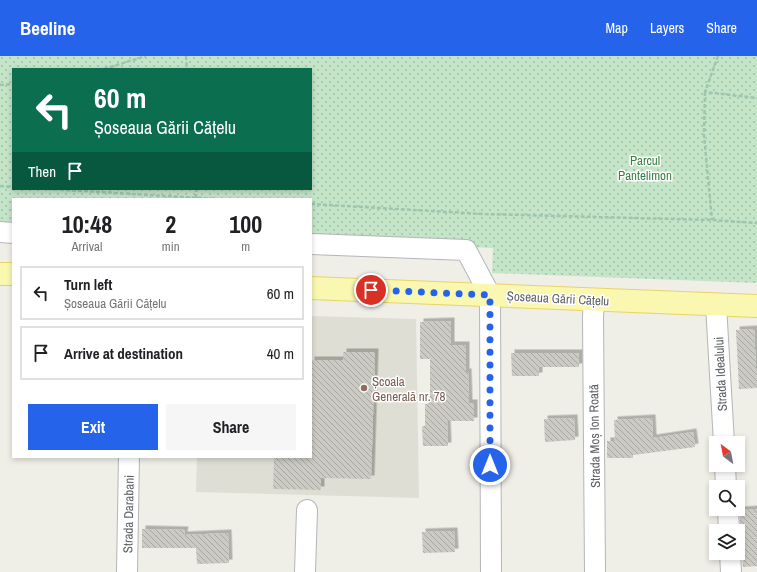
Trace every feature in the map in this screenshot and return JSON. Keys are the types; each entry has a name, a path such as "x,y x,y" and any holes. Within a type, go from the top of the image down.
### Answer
{"main road":[{"path":"0,274 12,274"},
{"name":"Șoseaua Gării Cățelu","path":"312,288 757,306"}],"street":[{"path":"0,232 12,233"},
{"path":"312,244 466,250 490,295 491,572"},
{"name":"Strada Moș Ion Roată","path":"594,299 595,572"},
{"name":"Strada Idealului","path":"716,305 724,436"},
{"name":"Strada Darabani","path":"127,572 129,458"},
{"path":"305,572 307,510"},
{"path":"730,560 731,572"}],"path":[{"path":"107,68 146,56"},
{"path":"186,56 187,68"},
{"path":"712,220 704,135 706,92 718,56"},
{"path":"0,85 12,84"},
{"path":"706,92 757,98"},
{"path":"0,186 12,187"},
{"path":"64,190 196,198"},
{"path":"312,204 483,214 712,220 757,223"}],"shaded area":[{"name":"Școala Generală nr. 78","path":"312,316 416,319 419,498 196,492 197,458 312,458"}],"green space":[{"name":"Parcul Pantelimon","path":"0,56 757,56 757,283 492,273 493,248 312,239 312,198 12,198 12,223 0,222"}],"building":[{"path":"451,321 451,345 466,345 466,372 468,372 469,403 474,403 474,421 447,421 448,446 423,446 422,426 425,426 425,404 430,404 430,359 420,359 420,322"},
{"path":"754,329 757,388 739,389 736,330"},
{"path":"343,352 375,352 371,479 321,478 321,490 273,489 274,458 312,458 312,360 343,360"},
{"path":"511,353 579,353 579,367 539,367 539,376 512,376"},
{"path":"574,418 575,440 545,442 544,419"},
{"path":"652,418 653,438 693,432 695,447 633,455 633,458 607,458 607,441 615,441 614,420"},
{"path":"757,509 757,566 743,567 743,560 745,560 745,524 740,524 740,516 745,516 745,510"},
{"path":"142,529 185,530 184,535 228,533 229,563 197,564 196,548 142,548"},
{"path":"454,531 455,552 423,553 422,532"}],"place":[{"name":"Școala Generală nr. 78","path":"364,388"}],"route":[{"path":"371,290 490,295 490,465"}]}
